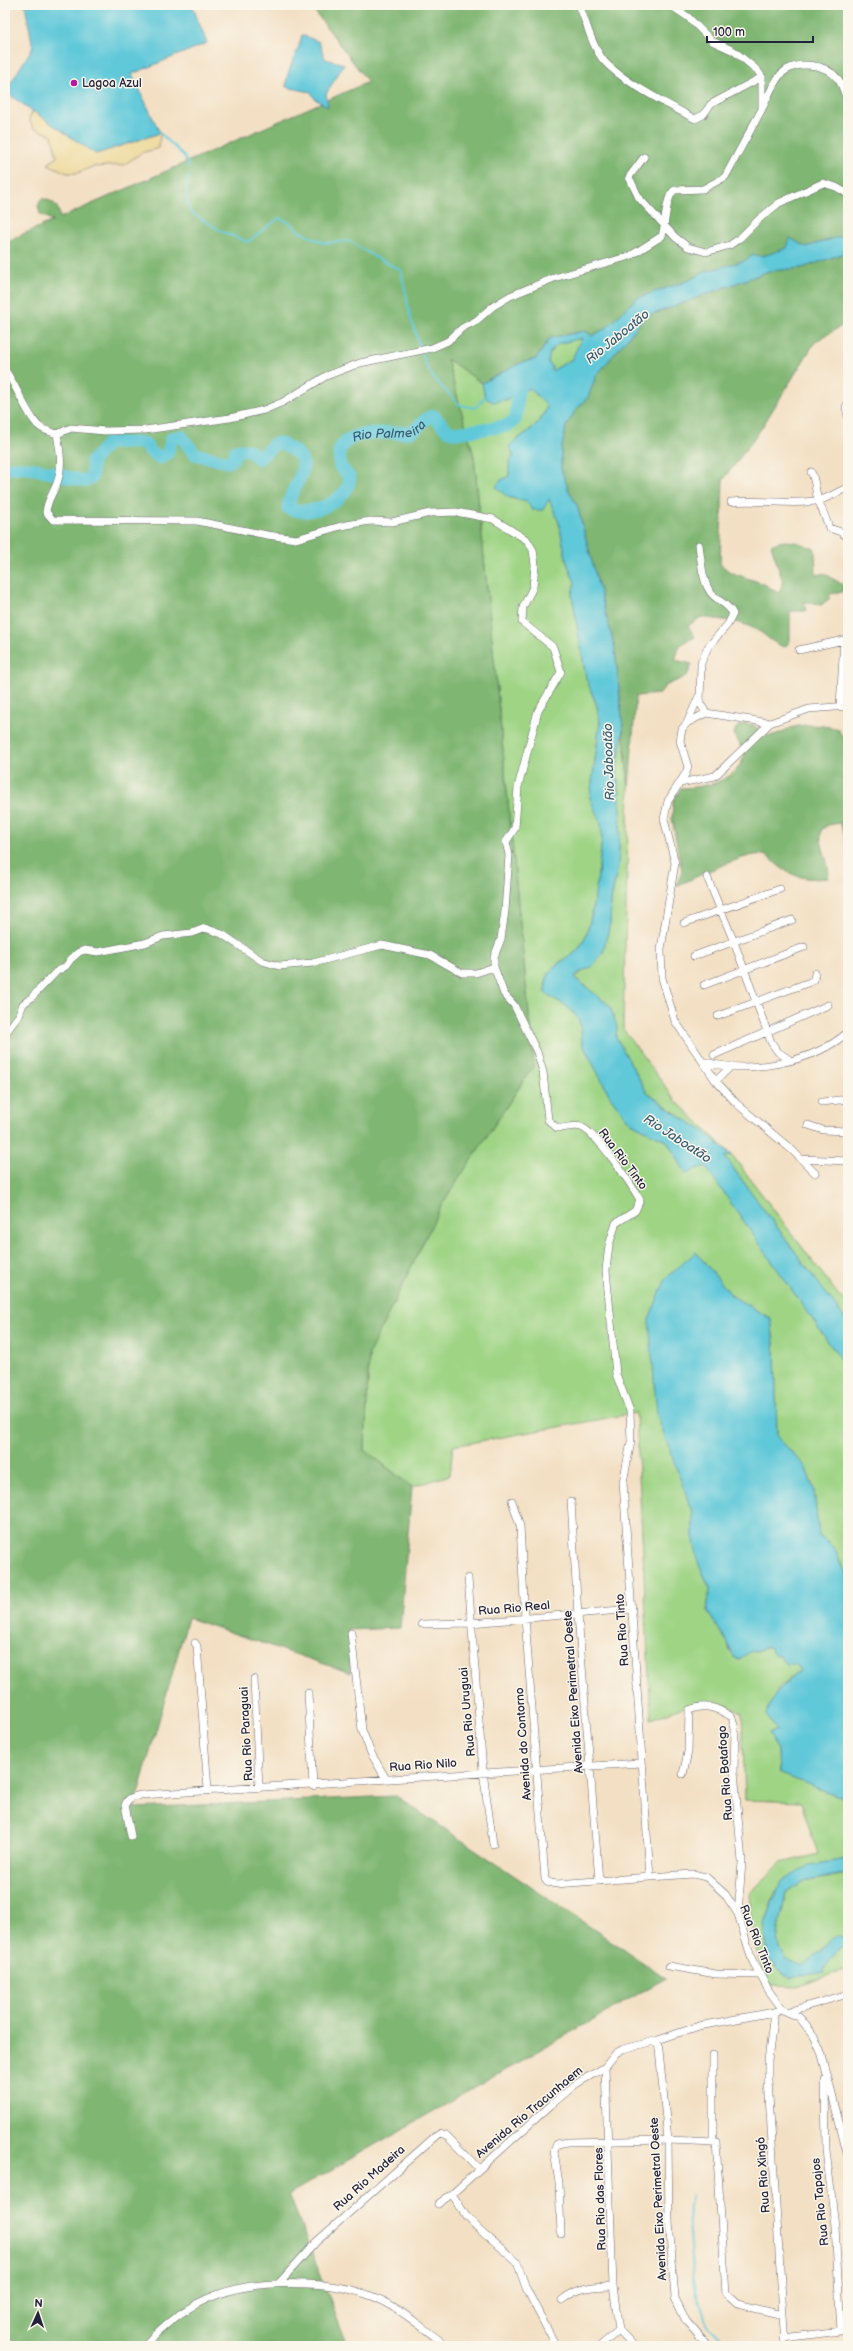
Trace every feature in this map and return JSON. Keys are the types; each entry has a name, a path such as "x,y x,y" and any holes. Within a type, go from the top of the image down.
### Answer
{"street":[{"path":"580,5 587,27 604,60 618,73 695,119 704,114 711,104 762,77"},
{"path":"670,5 688,17 712,41 734,51 747,60 757,70 762,77 762,109"},
{"path":"5,370 16,385 35,423 44,430 57,434 71,428 105,431 145,430 230,418 264,410 283,402 326,376 360,363 426,349 448,341 462,328 477,320 510,296 554,278 630,256 662,236 666,225 667,202 671,192 675,190 703,189 725,177 782,74 792,68 802,65 819,67 837,77 848,101"},
{"path":"644,157 629,177 639,198 666,225 675,237 688,247 706,252 730,245 779,204 823,183 836,187 848,194"},
{"path":"847,405 848,417"},
{"path":"5,1034 19,1015 23,1004 31,998 56,972 66,966 79,952 85,950 98,952 145,943 163,936 192,933 205,928 222,934 262,961 279,966 313,963 382,944 430,955 462,973 476,973 494,967 494,957 501,939 505,911 509,855 506,842 515,828 518,787 538,711 561,672 553,647 522,622 521,614 533,587 535,565 533,550 527,540 493,519 456,512 430,513 392,522 370,521 341,526 296,539 267,535 197,521 53,520 46,512 47,501 57,483 61,458 57,434"},
{"path":"811,472 814,477 818,500 825,513 829,528 841,532 848,538"},
{"path":"731,502 750,500 764,502 818,500 848,488"},
{"path":"699,545 710,593 729,607 733,614 728,624 705,652 701,663 700,694 702,708 706,713"},
{"path":"799,650 846,640 840,706"},
{"path":"700,694 687,723 682,729 680,741 688,767 680,783 672,793 665,815 675,863 661,949 662,978 675,1021 705,1062 716,1081 737,1104 802,1159 815,1173"},
{"path":"680,783 715,776 770,723 800,711 848,706"},
{"path":"687,723 706,713 770,723"},
{"path":"708,877 774,1048 790,1060"},
{"path":"684,923 780,889"},
{"path":"694,956 792,920"},
{"path":"704,985 804,947"},
{"name":"Rua Rio Tinto","path":"494,967 504,994 514,1005 537,1052 543,1072 546,1110 552,1125 564,1128 576,1126 588,1131 629,1180 640,1200 634,1211 616,1223 609,1245 606,1270 616,1374 630,1411 631,1442 623,1482 632,1609 640,1763 650,1877 693,1874 706,1877 725,1894 738,1914 752,1960 759,1975 787,2011 799,2017 814,2036 825,2070 848,2157"},
{"path":"718,1016 810,982 814,980 815,973"},
{"path":"714,1055 828,1005"},
{"path":"705,1062 730,1067 763,1065 790,1060 818,1051 840,1039 848,1032"},
{"path":"716,1081 730,1067"},
{"path":"822,1102 848,1099"},
{"path":"808,1125 823,1130 848,1131"},
{"path":"802,1159 848,1160"},
{"path":"5,1361 8,1374 5,1381"},
{"name":"Avenida do Contorno","path":"512,1501 520,1526 525,1618 545,1879 547,1882 556,1884 650,1877"},
{"name":"Avenida Eixo Perimetral Oeste","path":"571,1501 578,1615 599,1881"},
{"name":"Rua Rio Uruguai","path":"468,1578 483,1772 493,1844"},
{"name":"Rua Rio Real","path":"422,1624 471,1623 578,1615 632,1609"},
{"path":"351,1633 362,1730 366,1741 386,1779"},
{"path":"194,1643 197,1646 208,1789"},
{"name":"Rua Rio Paraguai","path":"254,1679 259,1788"},
{"path":"308,1693 313,1786"},
{"name":"Rua Rio Botafogo","path":"683,1774 688,1752 689,1710 708,1706 717,1707 732,1717 735,1729 734,1771 742,1862 738,1914"},
{"name":"Rua Rio Nilo","path":"131,1836 125,1810 127,1800 131,1797 208,1789 313,1786 483,1772 640,1763"},
{"path":"669,1966 716,1974 759,1975"},
{"path":"774,2012 787,2011 848,1994"},
{"name":"Avenida Rio Tracunhaem","path":"438,2204 452,2194 478,2169 576,2084 605,2067 616,2053 623,2049 658,2040 699,2026 774,2012"},
{"name":"Rua Rio Xingó","path":"774,2012 768,2062 768,2080 785,2346"},
{"name":"Avenida Eixo Perimetral Oeste","path":"658,2040 668,2140 669,2222 675,2298 686,2321 708,2346"},
{"path":"713,2055 715,2142 726,2294 737,2304 783,2314"},
{"name":"Rua Rio das Flores","path":"605,2067 609,2141 613,2286 619,2330"},
{"name":"Rua Rio Tapajos","path":"825,2070 826,2150 845,2330"},
{"name":"Rua Rio Madeira","path":"279,2282 316,2242 439,2133 446,2135 478,2169"},
{"path":"561,2234 560,2189 554,2158 555,2147 557,2144 568,2142 668,2140 715,2142"},
{"path":"452,2194 466,2216 517,2262 526,2288 556,2346"},
{"path":"144,2346 176,2316 206,2300 235,2289 257,2284 279,2282 353,2289 382,2300 448,2346"},
{"path":"562,2300 576,2290 586,2287 613,2286"},
{"path":"600,2346 619,2330 634,2346"},
{"path":"784,2338 845,2330"}],"green space":[{"path":"310,5 848,5 848,234 806,247 787,248 763,256 753,255 744,261 704,272 690,280 637,298 606,328 592,336 585,331 550,338 536,359 520,363 482,383 447,359 474,456 534,1065 442,1204 369,1353 365,1450 412,1487 400,1628 348,1630 351,1673 188,1618 134,1808 396,1796 666,1978 289,2194 348,2346 5,2346 5,242 53,221 40,214 38,206 42,198 50,201 57,207 60,218 368,82"},
{"path":"848,252 848,322 815,342 757,435 723,480 720,564 730,572 764,584 779,593 783,582 771,545 782,541 793,542 815,549 816,575 824,573 843,585 843,592 830,594 829,599 821,605 804,602 806,611 790,611 790,641 785,647 780,646 747,625 734,622 701,617 688,626 695,637 680,645 675,660 692,664 687,676 665,686 660,694 636,696 629,788 615,649 577,505 569,491 561,469 561,451 566,426 575,411 588,397 596,376 645,317 769,271 802,268"},
{"path":"582,338 572,359 552,371 547,358 558,343"},
{"path":"446,358 482,383 485,397 505,400 530,388 547,406 538,422 515,441 509,476 500,481 508,497 527,502 549,498 559,523 567,563 575,582 572,595 586,678 597,706 600,722 590,798 601,824 602,836 598,875 590,920 583,942 573,954 552,969 545,986 555,999 568,1007 578,1018 581,1027 582,1043 611,1098 631,1123 667,1141 686,1173 705,1165 848,1370 848,1575 842,1567 834,1547 819,1536 814,1491 805,1466 777,1437 775,1353 771,1319 732,1296 696,1252 657,1415 693,1514 693,1536 702,1572 710,1588 707,1611 728,1643 730,1652 739,1659 753,1650 757,1651 768,1646 787,1663 795,1664 800,1670 778,1689 767,1716 777,1730 769,1734 778,1750 779,1773 836,1795 848,1797 848,1859 810,1865 776,1891 764,1923 768,1957 778,1969 823,1968 841,1947 848,1949 848,1971 831,1974 800,1986 769,1985 753,1941 749,1894 781,1863 818,1854 801,1802 745,1800 742,1712 717,1704 706,1703 686,1706 651,1719 636,1413 453,1446 450,1475 412,1487 365,1450 369,1353 442,1204 534,1065 474,456"},
{"path":"744,723 753,725 767,736 778,734 794,727 811,725 839,729 840,734 848,736 848,860 844,833 840,823 828,825 821,830 821,842 828,867 828,878 816,879 799,876 783,869 766,856 755,855 733,861 676,886 682,872 672,818 673,802 681,788 710,784 728,777 735,771 745,754 734,734 736,728"},
{"path":"623,729 629,788 623,1029 676,1101 731,1154 646,1091 616,1037 617,1027 588,988 575,978 584,970 593,966 603,952 610,924 611,900 618,866 621,811 617,770"},
{"path":"731,1154 840,1297 848,1302 848,1323 725,1157"},
{"path":"848,1874 848,1938 836,1935 823,1950 802,1967 786,1960 777,1941 786,1892 803,1882"}],"sand":[{"path":"33,111 96,154 160,133 159,148 141,153 124,165 92,167 77,173 67,173 48,164 57,157 52,135 33,128 29,119"}],"water":[{"name":"Lagoa Azul","path":"25,5 192,5 207,43 132,74 160,133 96,154 5,92 33,47"},
{"path":"302,35 319,42 325,59 344,64 326,94 328,107 315,99 311,92 286,87 290,68"},
{"name":"Rio Jaboatão","path":"848,234 848,252 802,268 769,271 645,317 596,376 588,397 575,411 566,426 561,451 561,469 569,491 577,505 615,649 623,729 617,770 621,811 618,866 611,900 610,924 603,952 593,966 577,974 575,978 610,1006 617,1027 616,1037 646,1091 673,1112 702,1130 732,1155 725,1157 848,1323 848,1370 705,1166 686,1173 667,1141 631,1123 611,1098 582,1043 581,1027 578,1018 568,1007 545,993 550,973 554,967 578,950 587,932 590,920 598,875 602,836 601,824 590,798 600,722 597,706 586,678 572,595 575,582 567,563 559,523 549,499 543,510 532,510 527,502 508,497 496,487 500,481 509,476 509,463 514,456 509,446 537,424 545,413 547,406 530,388 505,400 492,402 485,397 482,383 520,363 536,359 550,338 585,331 592,336 606,328 637,298 690,280 704,272 744,261 753,255 763,256 787,248 790,238 806,247","holes":["582,338 572,359 552,371 552,366 548,363 550,352 558,344"]},
{"path":"696,1252 732,1296 771,1319 775,1353 777,1437 805,1466 814,1490 819,1536 834,1547 842,1567 848,1575 848,1797 836,1795 779,1773 778,1750 769,1734 777,1730 767,1716 771,1702 775,1695 800,1670 795,1664 787,1664 780,1655 774,1655 768,1646 756,1651 753,1650 739,1659 734,1658 728,1643 707,1611 710,1588 699,1565 693,1536 693,1514 657,1415 649,1319 666,1278"},
{"path":"848,1859 848,1873 803,1882 786,1892 777,1941 786,1960 802,1967 823,1950 836,1935 848,1938 848,1949 841,1947 823,1968 824,1972 791,1978 778,1969 768,1957 764,1923 781,1882 810,1865"}],"waterway":[{"path":"160,133 184,156 189,168"},
{"path":"189,175 186,197 190,212 225,233 248,242 279,218 289,222 300,232 324,243 350,241 373,256 401,270 410,315 426,366 436,381 460,405 475,408 485,397"},
{"name":"Rio Palmeira","path":"5,469 37,469 85,481 92,477 92,461 108,443 144,443 151,452 160,458 168,453 172,438 181,436 195,454 228,462 233,459 236,450 249,450 259,459 273,445 279,443 293,450 300,457 303,465 302,473 290,499 288,508 297,511 306,511 326,506 335,501 348,487 350,478 340,466 339,452 344,444 351,438 370,433 410,432 432,416 434,416 447,430 455,433 506,426 515,420 519,389 526,380"},
{"path":"691,2195 689,2204 689,2230 692,2262 698,2298 706,2317 707,2324 728,2346"}],"place":[{"name":"Lagoa Azul","path":"74,83"}]}
